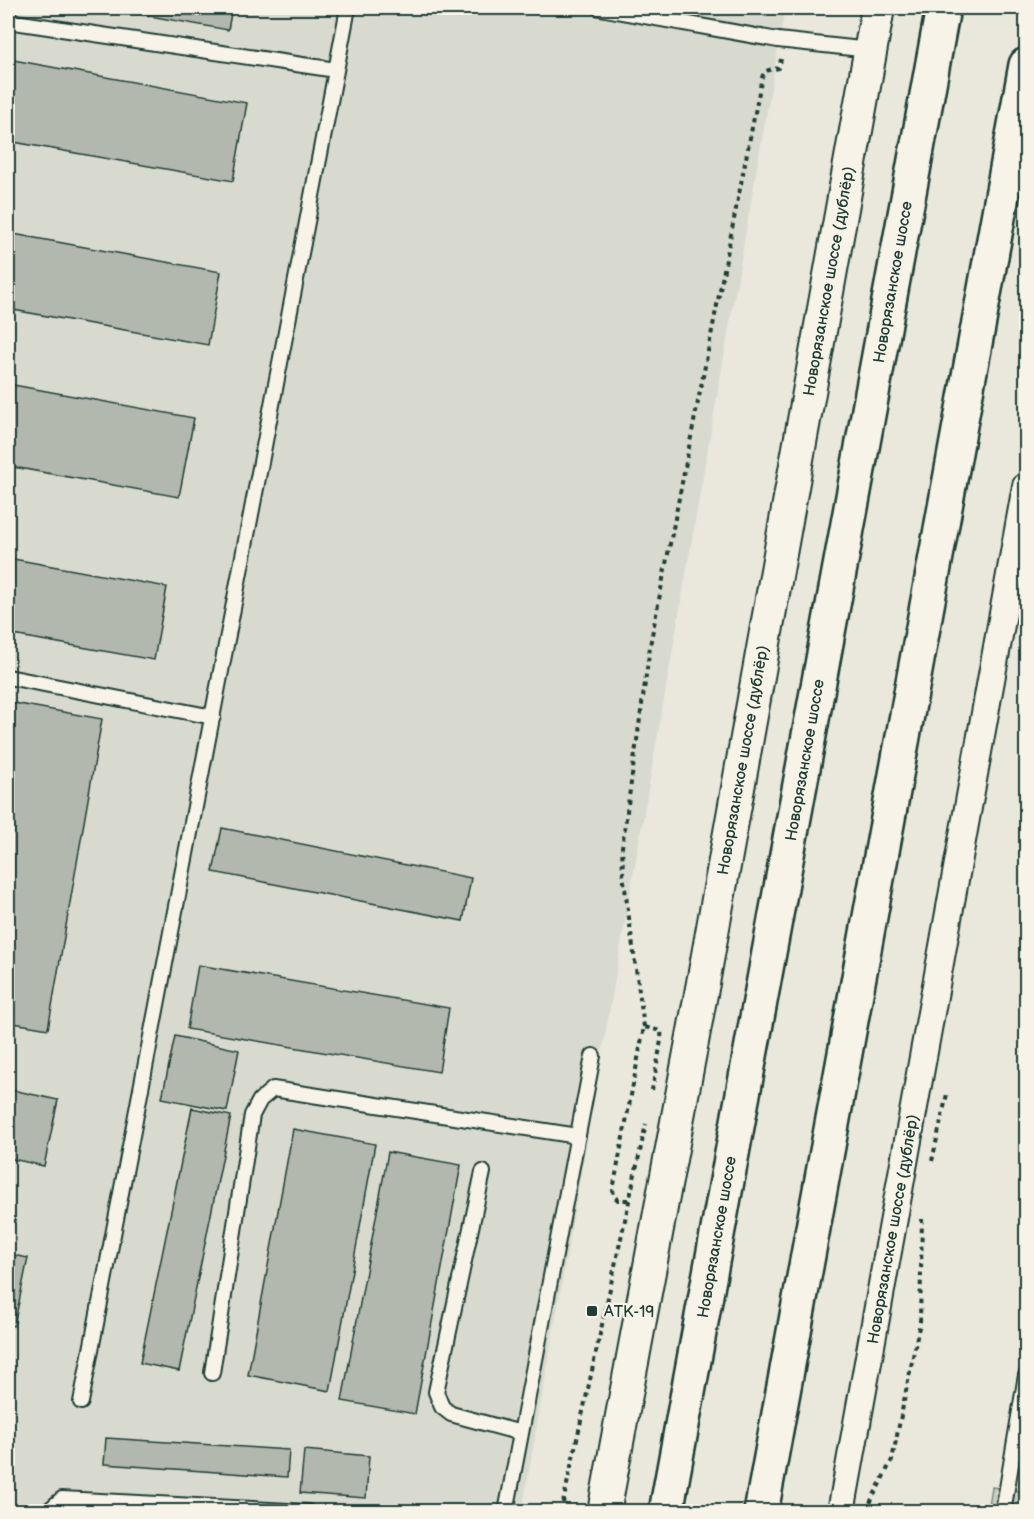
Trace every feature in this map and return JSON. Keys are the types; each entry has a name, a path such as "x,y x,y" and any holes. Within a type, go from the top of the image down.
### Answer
{"highway":[{"name":"Новорязанское шоссе","path":"666,1512 943,8"},
{"path":"761,1512 1026,65"}],"street":[{"name":"Новорязанское шоссе (дублёр)","path":"604,1512 878,8"},
{"name":"Новорязанское шоссе (дублёр)","path":"841,1512 1026,486"}],"lane":[{"path":"81,1402 348,8"},
{"path":"600,8 786,40 870,50"},
{"path":"8,21 336,70"},
{"path":"8,677 213,717"},
{"path":"506,1512 593,1056"},
{"path":"212,1373 252,1115 260,1100 273,1089 578,1136"},
{"path":"483,1172 436,1392 442,1407 451,1414 521,1433"},
{"path":"1003,1512 1026,1376"},
{"path":"46,1512 62,1499 308,1512"}],"path":[{"path":"628,1200 618,1200 613,1190 644,1027 622,847 648,663 760,82 766,70 779,68 786,40"},
{"path":"644,1027 661,1030 663,1035 650,1100"},
{"path":"932,1163 947,1094"},
{"path":"561,1512 646,1122"},
{"path":"866,1512 892,1460 920,1322 921,1222"}],"shaded area":[{"path":"8,8 785,8 522,1511 8,1511"},
{"path":"992,1487 1026,1492 1026,1511 988,1512"}],"building":[{"path":"105,8 232,8 228,30"},
{"path":"8,59 247,103 233,181 8,141"},
{"path":"8,233 221,272 208,345 8,309"},
{"path":"8,384 194,418 179,497 8,466"},
{"path":"8,558 167,587 154,660 8,634"},
{"path":"8,702 102,719 48,1029 8,1022"},
{"path":"222,828 471,878 463,921 213,872"},
{"path":"198,965 449,1008 439,1072 187,1029"},
{"path":"175,1036 239,1050 227,1111 162,1098"},
{"path":"8,1089 58,1100 44,1166 8,1158"},
{"path":"192,1108 231,1116 179,1371 140,1363"},
{"path":"293,1129 375,1144 330,1391 248,1375"},
{"path":"388,1152 461,1165 415,1414 342,1401"},
{"path":"8,1254 28,1258 14,1326 8,1325"},
{"path":"106,1438 289,1450 287,1477 104,1464"},
{"path":"304,1450 369,1456 366,1498 300,1493"}],"place":[{"name":"АТК-19","path":"592,1311"}]}
